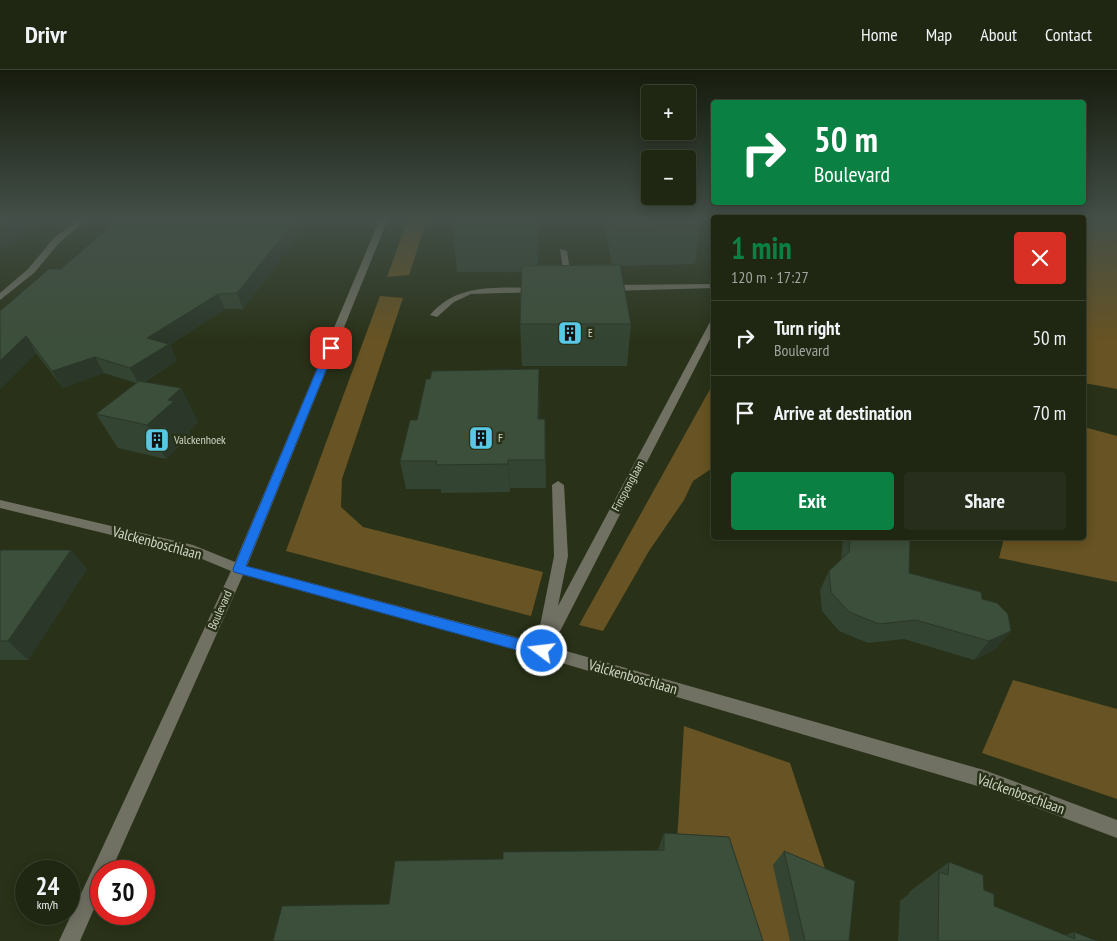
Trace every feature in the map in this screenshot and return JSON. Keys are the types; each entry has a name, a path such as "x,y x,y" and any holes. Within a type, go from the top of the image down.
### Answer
{"street":[{"path":"0,298 40,260"},
{"name":"Boulevard","path":"70,941 239,569 367,260"},
{"path":"564,260 566,289 580,289"},
{"path":"599,288 711,286"},
{"path":"434,316 451,300 470,292 543,290"},
{"name":"Finsponglaan","path":"542,651 711,328"},
{"path":"542,651 561,556 558,485"},
{"name":"Valckenboschlaan","path":"0,504 193,550 239,569 542,651 984,780 1117,829"}],"shaded area":[{"path":"393,260 414,260 409,275 387,277"},
{"path":"1086,260 1117,260 1117,389 1086,383"},
{"path":"380,296 403,298 342,479 341,507 363,527 543,572 531,616 286,551"},
{"path":"711,387 711,469 693,481 684,500 649,551 603,631 579,625"},
{"path":"1086,428 1117,436 1117,582 999,558 1004,540 1086,540"},
{"path":"1013,680 1117,709 1117,799 982,753"},
{"path":"684,726 790,763 849,941 678,941 673,908"}],"building":[{"path":"72,260 264,260 237,293 218,294 147,338 169,344 130,368 95,357 52,371 26,336 0,361 0,311 49,269 61,269"},
{"path":"620,265 631,324 520,324 522,266"},
{"name":"F","path":"539,369 538,419 545,419 545,460 508,460 508,464 436,465 437,461 400,461 410,420 417,420 426,379 430,379 432,371"},
{"path":"139,381 181,388 168,400 174,401 147,425 96,414"},
{"path":"850,540 910,540 909,573 981,592 982,599 997,603 1008,614 1011,631 989,641 916,620 879,624 849,612 831,592 829,571 849,552"},
{"path":"0,550 71,550 8,641 0,641"},
{"path":"664,833 729,837 763,941 273,941 282,906 389,904 395,861 503,859 503,852 664,850"},
{"path":"784,851 855,881 849,941 805,941"},
{"path":"949,862 983,875 984,890 994,894 994,906 1075,939 1074,932 1097,941 938,941 939,872 948,875"}],"place":[{"name":"E","path":"570,333"},
{"name":"F","path":"481,438"},
{"name":"Valckenhoek","path":"157,440"}],"route":[{"path":"331,348 239,569 542,651"}]}
